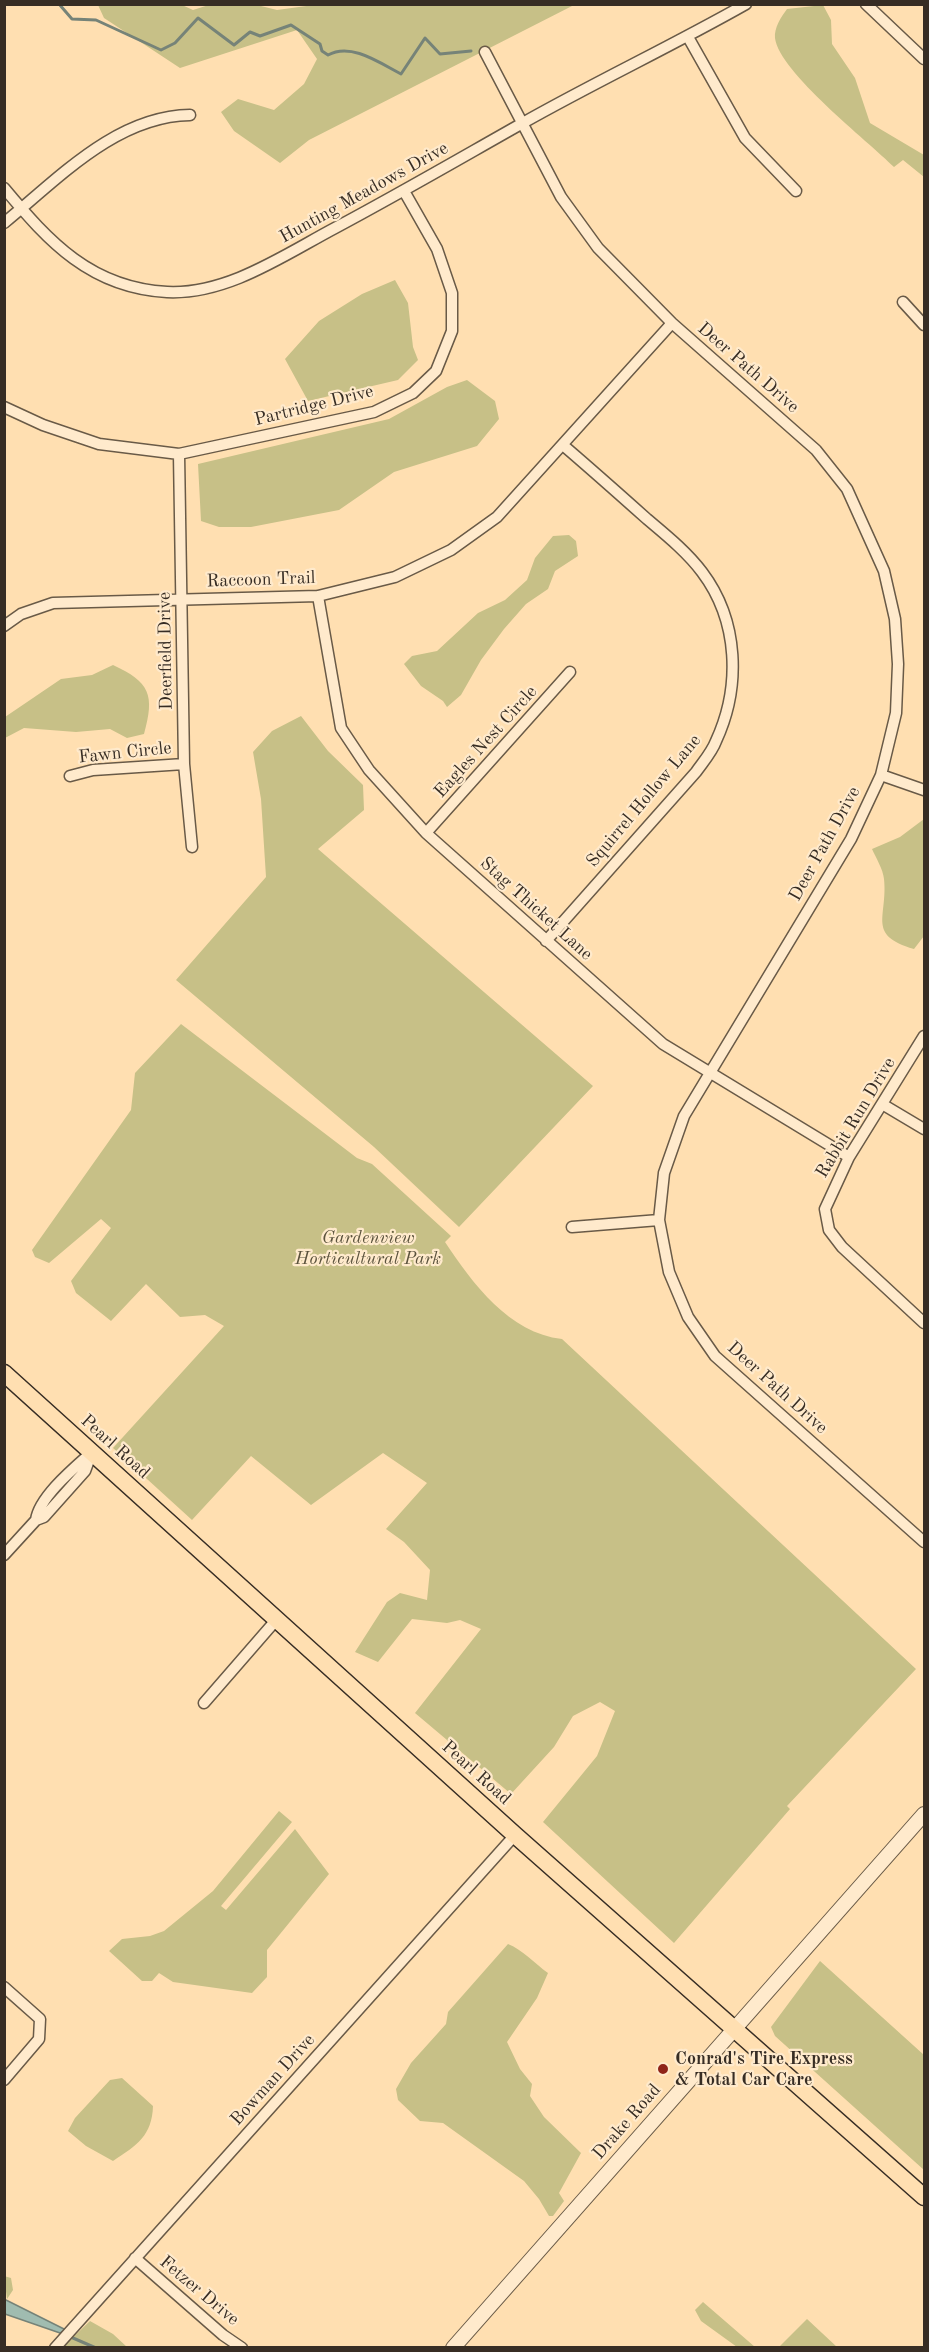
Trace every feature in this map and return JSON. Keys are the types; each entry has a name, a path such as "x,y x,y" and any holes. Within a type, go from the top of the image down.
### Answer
{"main road":[{"name":"Pearl Road","path":"4,1373 515,1835 924,2197"}],"street":[{"name":"Hunting Meadows Drive","path":"4,188 21,209 74,261 130,287 168,292 213,287 261,268 404,191 522,123 688,37 746,4"},
{"path":"866,4 924,59"},
{"path":"688,37 745,138 796,191"},
{"name":"Deer Path Drive","path":"485,52 561,197 591,239 672,323 816,450 847,489 884,571 895,618 898,664 896,713 881,775 851,839 684,1116 664,1173 659,1220 669,1272 688,1317 715,1356 924,1542"},
{"path":"4,223 95,149 131,128 165,115 190,115"},
{"name":"Partridge Drive","path":"4,407 43,425 99,444 179,454 374,412 413,393 436,371 452,331 452,293 437,249 404,191"},
{"path":"903,302 924,325"},
{"name":"Raccoon Trail","path":"4,626 21,614 53,603 318,596 395,577 451,550 497,517 564,446 672,323"},
{"name":"Squirrel Hollow Lane","path":"546,941 696,772 716,744 731,699 733,675 732,646 725,615 715,591 702,572 683,550 564,446"},
{"name":"Deerfield Drive","path":"179,454 184,764 192,847"},
{"name":"Stag Thicket Lane","path":"318,596 341,728 369,770 426,833 663,1044 849,1157"},
{"name":"Eagles Nest Circle","path":"426,833 570,672"},
{"name":"Fawn Circle","path":"70,776 93,770 184,764"},
{"path":"881,775 924,790"},
{"name":"Rabbit Run Drive","path":"924,1035 849,1157 825,1209 829,1230 857,1264 924,1323"},
{"path":"882,1104 924,1129"},
{"path":"572,1227 659,1220"},
{"path":"4,1555 36,1520 38,1509 63,1479 92,1452"},
{"path":"204,1703 277,1618"},
{"name":"Drake Road","path":"453,2348 733,2027 924,1814"},
{"name":"Bowman Drive","path":"55,2348 515,1835"},
{"path":"4,1987 40,2019 39,2039 4,2080"},
{"name":"Fetzer Drive","path":"135,2258 223,2335 242,2348"}],"green space":[{"path":"212,4 257,5 277,10 321,4 574,5 309,140 280,163 234,131 221,112 238,99 274,110 304,84 317,59 297,30 180,68 104,18 98,5 182,5 193,10"},
{"path":"823,5 831,20 832,44 855,78 870,123 924,155 924,177 903,160 894,167 826,106 792,69 780,52 775,34 778,23 787,9"},
{"path":"395,280 408,303 413,347 418,360 398,380 308,401 285,359 319,321 362,294"},
{"path":"467,380 495,401 499,419 477,446 394,472 339,510 251,527 219,527 201,521 198,464 389,419 447,387"},
{"path":"569,535 576,541 578,556 555,571 548,589 526,604 504,629 481,660 461,695 447,707 443,701 421,686 404,664 412,656 437,651 478,613 505,600 527,580 535,558 553,536"},
{"path":"113,665 135,677 146,691 149,709 144,734 127,738 110,729 76,732 24,728 5,738 5,717 61,679 92,675"},
{"path":"301,716 328,751 363,785 364,810 318,849 593,1086 459,1227 374,1147 176,980 266,877 261,799 253,752 272,731"},
{"path":"924,819 924,936 914,949 899,944 884,931 882,923 884,879 872,849 900,837"},
{"name":"Gardenview Horticultural Park","path":"181,1024 357,1158 372,1164 451,1236 445,1242 480,1290 494,1304 525,1327 543,1335 562,1339 916,1669 787,1806 790,1809 674,1943 543,1822 597,1756 615,1711 600,1702 573,1716 554,1747 511,1794 415,1713 481,1629 460,1620 447,1623 412,1619 378,1662 355,1652 387,1602 400,1593 427,1600 430,1570 404,1542 386,1529 427,1483 383,1453 311,1505 251,1456 192,1520 113,1448 224,1326 205,1315 180,1317 146,1284 111,1321 76,1293 71,1281 111,1228 101,1219 49,1263 35,1257 32,1250 131,1110 135,1073"},
{"path":"279,1811 292,1822 221,1906 226,1910 295,1829 329,1874 267,1950 267,1977 252,1993 173,1982 159,1973 152,1981 142,1981 109,1951 122,1939 150,1936 164,1931 213,1891"},
{"path":"508,1944 524,1953 548,1973 537,1998 507,2042 520,2069 532,2084 530,2096 544,2117 581,2153 559,2193 564,2201 553,2216 549,2216 524,2181 443,2123 420,2121 398,2100 396,2089 411,2063 446,2024 448,2012"},
{"path":"820,1961 924,2055 924,2170 775,2036 771,2027"},
{"path":"122,2078 153,2106 152,2116 142,2139 113,2161 86,2146 68,2131 75,2118 110,2080"},
{"path":"4,2276 11,2278 13,2290 7,2299"},
{"path":"703,2302 755,2347 737,2347 701,2321 695,2310"},
{"path":"807,2319 837,2347 779,2347"},
{"path":"90,2321 113,2334 127,2347 62,2348"}],"shaded area":[{"path":"4,2299 66,2330 60,2333 5,2314"}],"waterway":[{"path":"59,4 72,19 96,20 161,50 175,43 198,18 234,45 250,32 260,36 291,25 320,44 322,51 328,55 346,51 356,52 401,74 425,38 440,54 471,51"},
{"path":"73,2338 96,2348"}],"place":[{"name":"Conrad's Tire Express & Total Car Care","path":"663,2069"}]}
